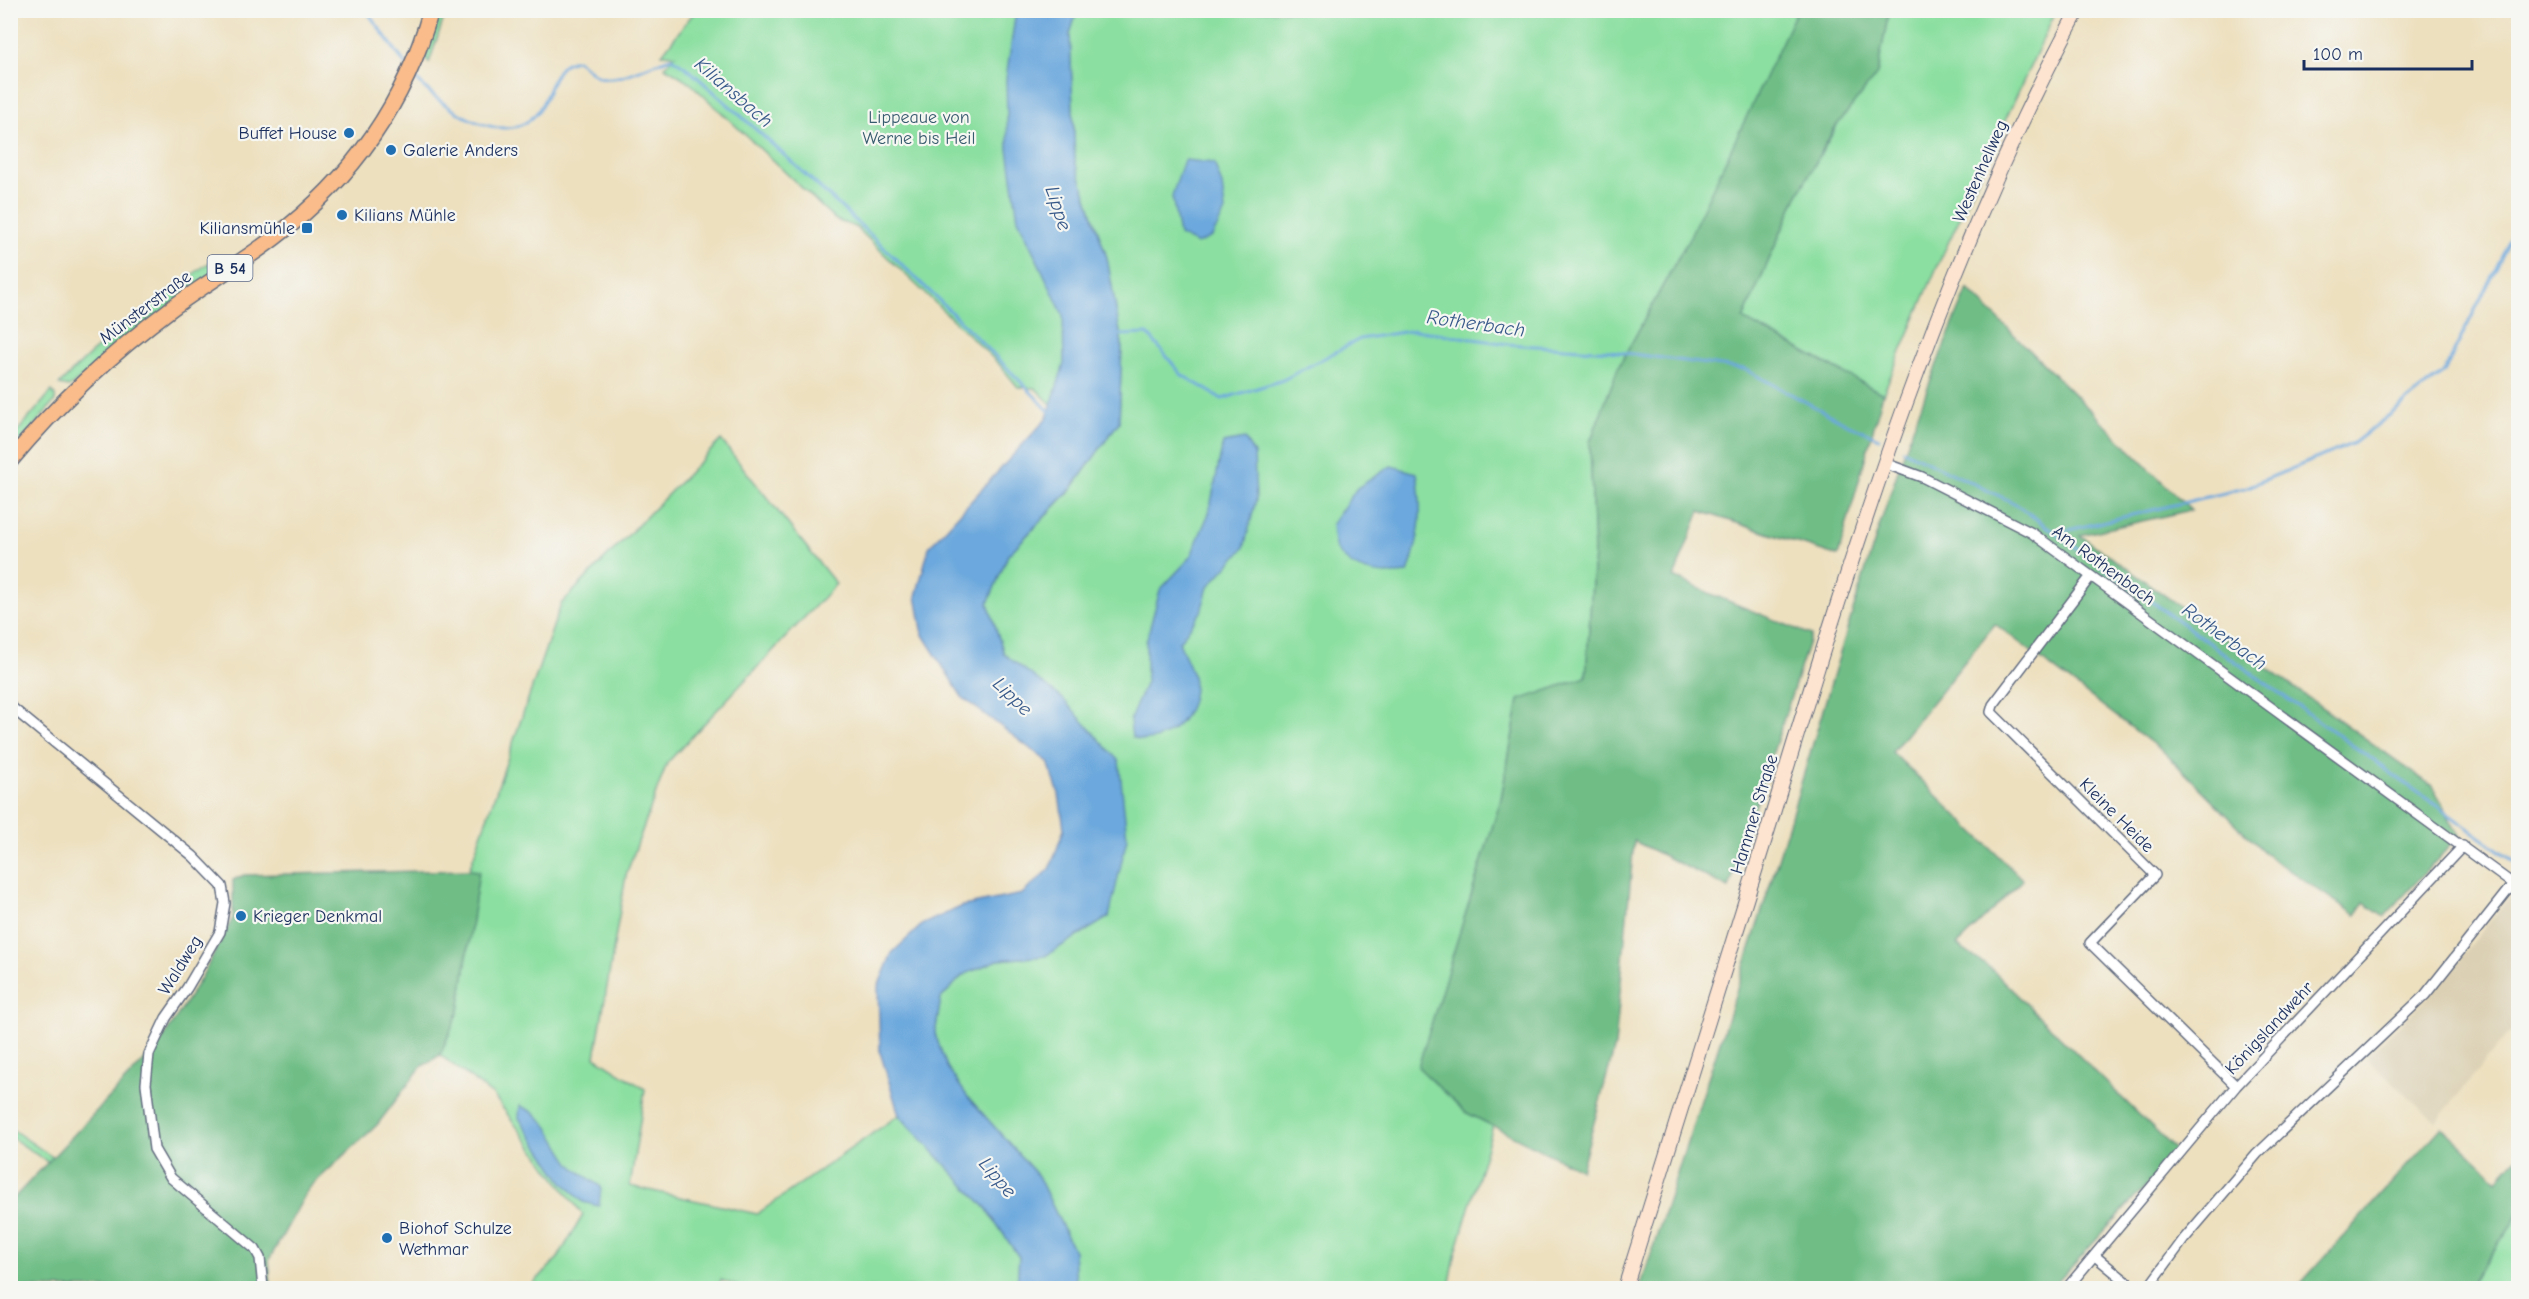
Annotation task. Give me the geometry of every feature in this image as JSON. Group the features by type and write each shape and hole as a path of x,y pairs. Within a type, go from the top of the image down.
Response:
{"main road":[{"name":"Münsterstraße","path":"10,461 67,398 105,361 174,307 274,238 302,215 346,172 391,111 419,54 432,10"},
{"name":"Westenhellweg","path":"1925,352 1980,213 2078,10"},
{"name":"Hammer Straße","path":"1625,1288 1812,685 1884,463 1925,352"}],"street":[{"name":"Am Rothenbach","path":"1884,463 1922,477 2032,532 2463,846"},
{"name":"Kleine Heide","path":"2091,576 1993,705 1991,712 2155,874 2090,943 2236,1086"},
{"name":"Waldweg","path":"10,706 194,856 222,886 225,903 220,932 187,988 166,1018 149,1054 146,1084 154,1149 171,1178 255,1249 260,1258 263,1288"},
{"path":"2148,1288 2184,1239 2256,1154 2425,994 2516,881 2463,846"},
{"name":"Königslandwehr","path":"2067,1288 2236,1086 2463,846"},
{"path":"2095,1256 2134,1288"}],"shaded area":[{"path":"2518,887 2518,1040 2509,1032 2436,1122 2365,1057 2428,998"}],"green space":[{"path":"1797,10 1889,11 1877,74 1834,129 1796,198 1743,319 1883,394 1838,556 1700,511 1674,577 1811,635 1729,888 1634,841 1615,1046 1581,1170 1465,1112 1418,1067 1501,799 1519,700 1586,677 1594,553 1590,442 1618,368 1690,236"},
{"path":"439,11 446,11 429,63 425,58"},
{"name":"Lippeaue von Werne bis Heil","path":"695,11 1034,11 1092,309 1051,404 1035,388 1018,387 999,364 856,227 836,220 688,81 665,67 675,55 662,54"},
{"path":"1077,11 1883,11 1877,74 1889,11 2056,11 1937,267 1883,394 1743,319 1796,198 1838,124 1681,252 1618,368 1590,442 1594,553 1586,678 1519,701 1501,799 1465,1112 1493,1126 1455,1256 1449,1288 1076,1288 1074,1251 1038,1176 967,1096 947,1067 935,1034 941,998 963,975 998,960 1045,956 1109,917 1063,699 1004,654 988,603 1008,555 1071,490 1119,422 1122,344 1107,258 1075,162 1070,34"},
{"path":"221,259 222,267 69,387 59,385 130,321 207,264"},
{"path":"1968,289 2191,510 2080,535 2432,786 2459,836 2384,917 2364,903 2356,915 2268,856 2166,754 1995,624 1892,752 2023,880 1957,945 1991,969 2177,1152 2052,1288 1640,1288 1756,930 1894,482 1941,353"},
{"path":"52,391 55,401 11,452 11,439"},
{"path":"721,440 836,584 667,763 626,875 595,1057 645,1089 630,1186 757,1214 899,1115 986,1208 1019,1257 1017,1288 742,1288 721,1280 718,1288 529,1288 558,1258 583,1215 493,1095 440,1055 459,1011 479,871 469,870 561,604"},
{"path":"479,871 459,1011 440,1055 421,1067 377,1125 309,1188 269,1260 271,1288 11,1288 11,1201 159,1045 201,978 233,918 233,880 244,875"},
{"path":"2442,1127 2498,1180 2518,1157 2518,1215 2468,1288 2309,1288 2301,1283"},
{"path":"10,1128 54,1158 49,1163 11,1137"},
{"path":"2518,1215 2518,1288 2468,1288"}],"water":[{"name":"Lippe","path":"1016,11 1077,11 1070,34 1075,162 1107,258 1122,344 1119,422 1071,489 1008,555 988,603 1004,654 1063,699 1119,761 1127,838 1109,917 1045,956 998,960 963,975 941,998 935,1034 947,1067 967,1096 1038,1176 1074,1251 1076,1288 1017,1288 1019,1257 986,1208 899,1115 880,1052 878,987 892,953 923,924 963,906 1022,894 1050,869 1064,829 1059,794 1048,762 962,697 923,635 916,596 929,547 1047,418 1064,364 1063,315 1018,219 1008,149 1006,79"},
{"path":"1184,160 1214,163 1222,185 1225,211 1212,237 1197,244 1179,235 1172,196"},
{"path":"1245,439 1254,454 1256,500 1244,548 1208,587 1201,612 1179,642 1193,677 1193,698 1189,709 1176,727 1167,734 1144,740 1132,737 1130,720 1146,682 1146,642 1160,590 1190,558 1209,513 1223,443"},
{"path":"1391,466 1417,473 1420,524 1408,573 1378,573 1359,568 1342,557 1334,540 1332,524 1357,488"},
{"path":"520,1106 538,1116 550,1130 571,1164 601,1187 599,1206 583,1202 562,1181 519,1118"}],"waterway":[{"name":"Kiliansbach","path":"85,10 135,12 186,10"},
{"name":"Kiliansbach","path":"366,10 406,65"},
{"name":"Kiliansbach","path":"413,75 437,98 470,119 488,126 505,128 521,125 535,115 541,108 556,74 568,62 577,60 596,75 613,78 672,58 735,110 873,237 963,323 1050,412"},
{"path":"2056,533 2245,488 2354,443 2444,372 2518,224"},
{"name":"Rotherbach","path":"1118,335 1148,334 1182,375 1222,399 1283,380 1360,339 1415,330 1507,344 1610,351 1744,369 1847,424 1879,438"},
{"name":"Rotherbach","path":"1903,450 2014,503 2518,864"}],"place":[{"name":"Buffet House","path":"349,133"},
{"name":"Galerie Anders","path":"391,150"},
{"name":"Kilians Mühle","path":"342,215"},
{"name":"Kiliansmühle","path":"307,228"},
{"name":"Krieger Denkmal","path":"241,916"},
{"name":"Biohof Schulze Wethmar","path":"387,1238"}]}
